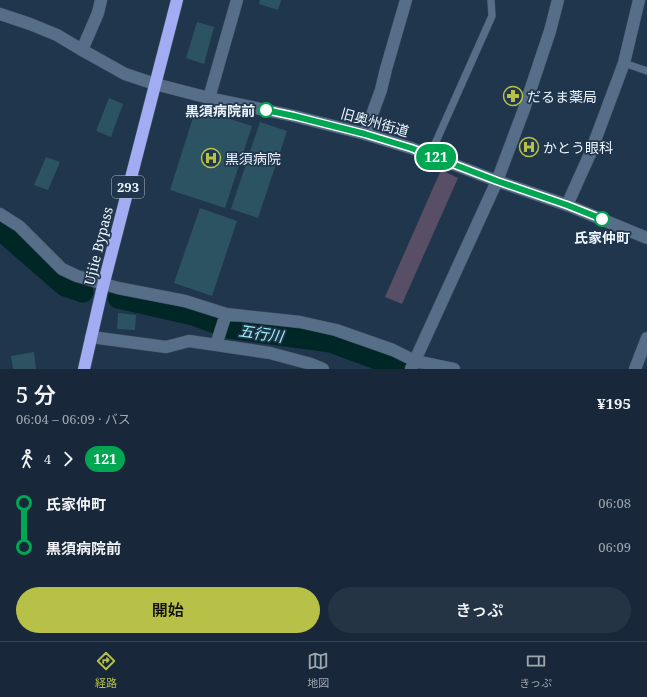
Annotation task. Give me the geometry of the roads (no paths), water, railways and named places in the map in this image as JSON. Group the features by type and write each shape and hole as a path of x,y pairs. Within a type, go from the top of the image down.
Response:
{"highway":[{"name":"293","path":"155,84 177,0"},
{"name":"Ujiie Bypass","path":"84,369 103,284 155,84"}],"street":[{"path":"82,50 98,13 101,0"},
{"path":"210,98 237,0"},
{"path":"365,134 381,90 406,0"},
{"path":"413,365 497,181 523,112 550,31 558,0"},
{"path":"567,205 590,154 624,63 639,0"},
{"name":"旧奥州街道","path":"0,14 57,35 125,74 155,84 210,98 294,116 365,134 411,148 497,181 567,205 647,238"},
{"path":"0,214 19,226 62,269 78,276 118,288 185,301 225,316 300,322 336,330 392,350 413,365 454,369"},
{"path":"216,345 225,316"},
{"path":"91,337 166,347 189,341 270,353 311,364 323,369"},
{"path":"635,369 644,355 647,338"}],"lane":[{"path":"430,155 492,16 491,0"},
{"path":"624,63 647,71"}],"waterway":[{"name":"五行川","path":"0,230 65,286 83,292"},
{"name":"五行川","path":"118,298 193,315 228,328 330,342 404,369"}],"place":[{"name":"だるま薬局","path":"513,96"},
{"name":"黒須病院前","path":"266,110"},
{"name":"かとう眼科","path":"529,147"},
{"name":"黒須病院","path":"211,158"},
{"name":"氏家仲町","path":"602,219"}]}
